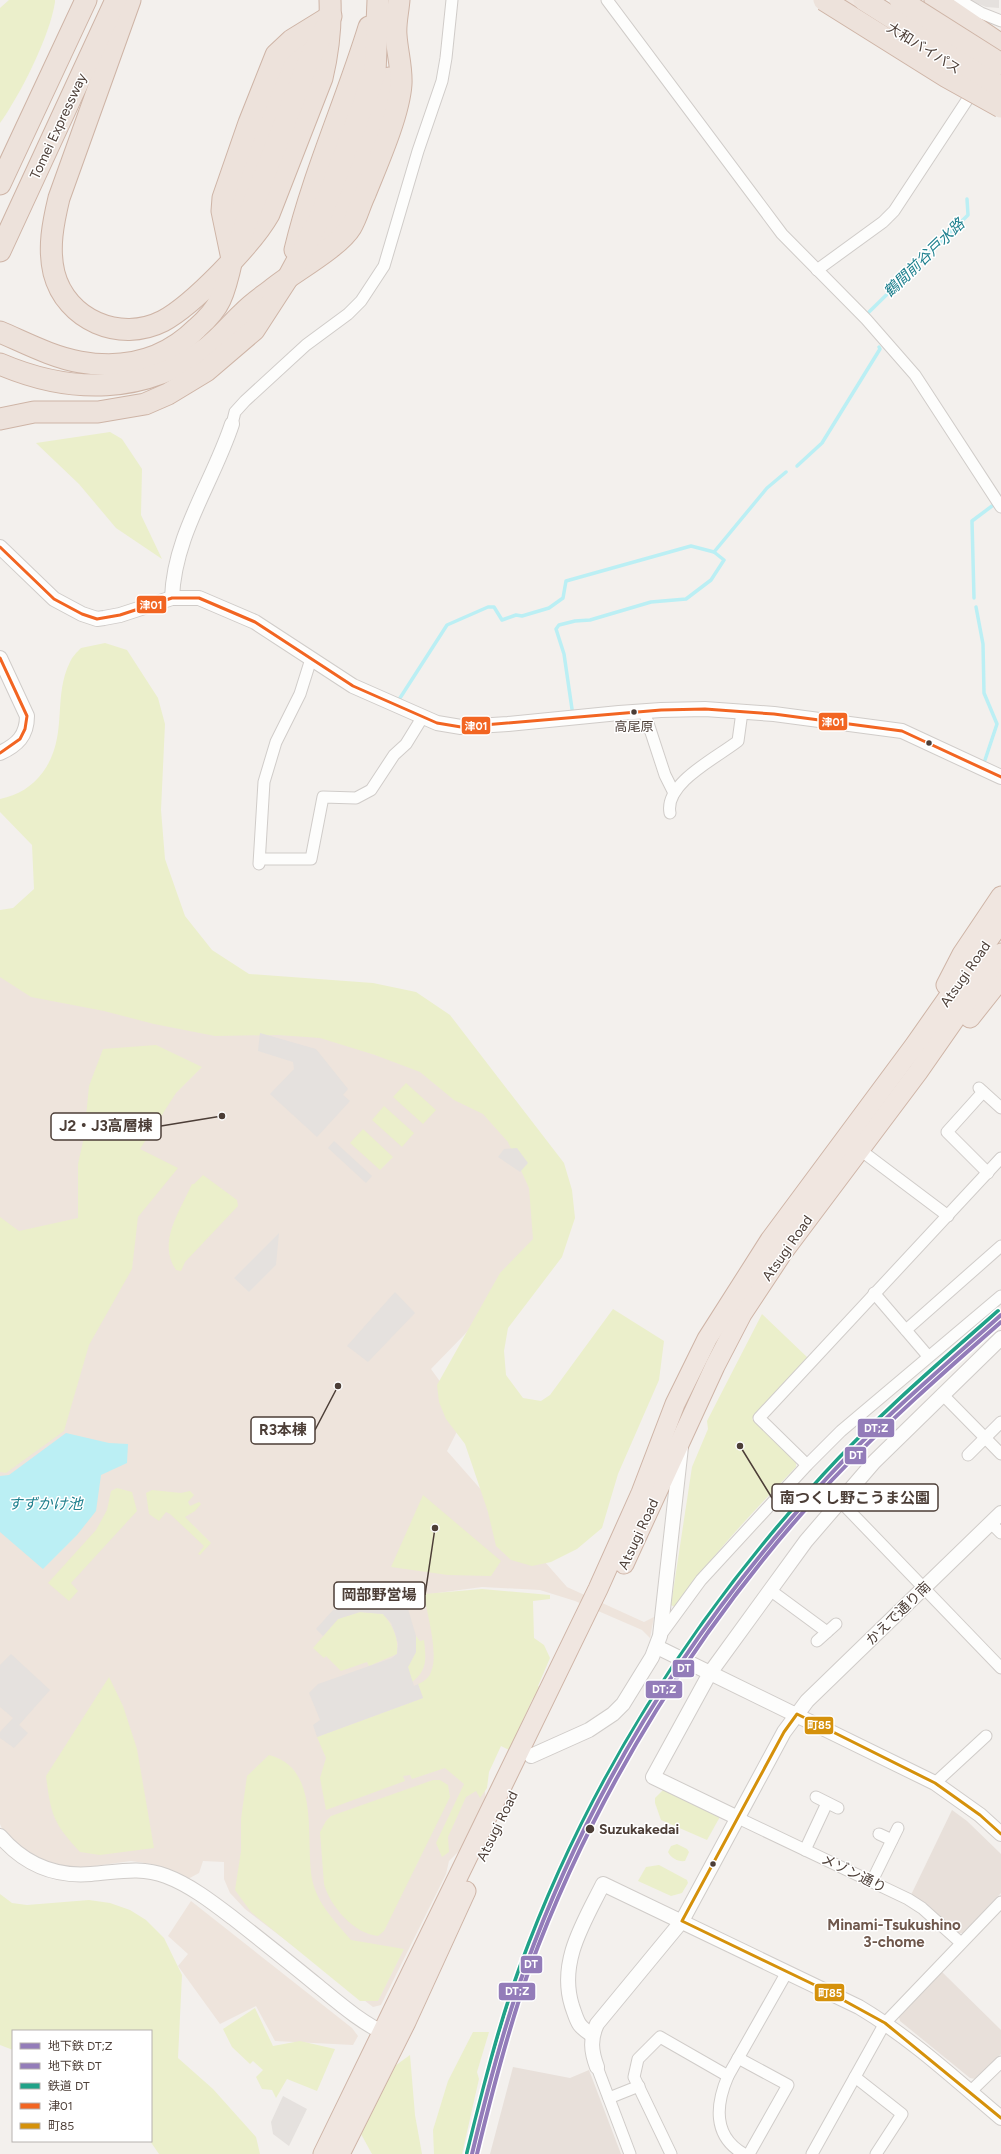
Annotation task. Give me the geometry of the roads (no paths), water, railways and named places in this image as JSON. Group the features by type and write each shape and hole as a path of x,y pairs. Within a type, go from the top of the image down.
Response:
{"highway":[{"name":"Tomei Expressway","path":"0,184 86,0"},
{"name":"Tomei Expressway","path":"0,251 116,0"},
{"path":"130,0 59,198 53,225 52,256 58,285 66,300 78,312 90,320 103,326 120,330 142,328 162,321 183,307 203,290 260,231 269,214 322,78 326,61 333,5"},
{"path":"0,364 53,381 74,385 116,384 140,381 161,374 196,355 223,333 244,312 289,276 340,240 351,227 376,166 400,97 402,81 378,0"},
{"path":"378,0 382,74"},
{"path":"289,276 303,216 354,76 378,0"},
{"path":"0,419 34,412 119,410 145,404 168,394 206,371 254,330 289,276 319,220 382,74 398,0"},
{"path":"824,0 947,77 1001,107"},
{"name":"大和バイパス","path":"846,0 1001,96"},
{"path":"864,0 1001,87"},
{"path":"900,0 1000,55"},
{"path":"908,0 1000,55"},
{"path":"935,0 1000,55"},
{"path":"0,332 59,356 79,362 115,365 134,363 154,357 172,349 188,337 207,319 219,301 226,284 232,259 222,211 223,198 249,123 276,55 333,5"},
{"path":"0,172 20,142"},
{"path":"0,353 74,380 116,384"},
{"path":"914,1046 962,954 1001,896"},
{"name":"Atsugi Road","path":"604,1592 675,1404 714,1326 770,1240 914,1046 1001,922"},
{"name":"Atsugi Road","path":"340,2154 389,2035 604,1592 682,1438 715,1366 742,1314 782,1252 918,1072 1001,953"},
{"path":"918,1072 957,1032 1001,979"},
{"name":"Atsugi Road","path":"323,2154 389,2035 531,1756 560,1684"}],"street":[{"path":"172,598 176,559 189,526 223,452 236,412 245,401 306,345 348,314 361,301 384,266 418,151 442,81 452,0"},
{"path":"607,0 782,234 866,319 915,375 1001,507"},
{"path":"959,0 981,13 1001,21"},
{"path":"817,270 883,222 894,211 979,83 1000,55"},
{"path":"0,547 54,599 82,614 97,619 120,615 172,598 199,598 217,605 273,633 353,686 422,718 437,723 461,727 644,711 705,709 742,712 823,720 902,731 1001,777"},
{"path":"0,658 27,716 27,725 24,735 16,744 0,753"},
{"path":"311,658 300,694 276,742 264,782 259,862 311,859 323,797 356,798 371,790 394,755 406,744 422,718"},
{"path":"644,711 665,775 674,793"},
{"path":"670,812 670,802 674,793 691,774 738,741 742,712"},
{"path":"988,1172 947,1132 981,1090 1001,1108"},
{"path":"859,1149 948,1216"},
{"path":"807,1465 759,1418 1001,1158"},
{"path":"906,1330 1001,1246"},
{"path":"874,1293 928,1356"},
{"path":"531,1756 590,1730 613,1714 630,1692 661,1645 701,1580 807,1465 841,1431 928,1356 1001,1296"},
{"path":"738,1818 653,1777 705,1671 770,1590 806,1541 874,1462 942,1394 998,1345"},
{"path":"942,1394 1001,1454"},
{"path":"968,1455 1001,1422"},
{"path":"661,1645 682,1438"},
{"path":"840,1501 1001,1668"},
{"name":"かえで通り南","path":"592,2036 597,2024 682,1921 784,1732 796,1714 807,1701 924,1588 998,1523"},
{"path":"770,1590 827,1632"},
{"path":"817,1641 836,1624"},
{"path":"661,1645 705,1671 935,1783 980,1815 1001,1834"},
{"path":"935,1783 986,1736"},
{"path":"816,1797 838,1808"},
{"path":"805,1850 827,1803"},
{"name":"メゾン通り","path":"738,1818 872,1881 922,1908 961,1943"},
{"path":"872,1881 898,1828"},
{"path":"879,1834 892,1840"},
{"path":"0,1836 28,1861 54,1873 65,1875 90,1874 131,1869 151,1871 167,1876 210,1900 355,2016 389,2035"},
{"path":"630,2154 597,2067 592,2050 592,2036 579,2026 570,2000 568,1980 570,1957 576,1939 603,1884 859,2007 886,2023 1001,2118"},
{"path":"812,2154 886,2023 1001,1902"},
{"path":"744,2154 730,2142 723,2131 719,2117 719,2098 728,2076 787,1972"},
{"path":"671,2154 634,2076 638,2059 660,2037 728,2076"},
{"path":"738,2058 788,2085 749,2154"},
{"path":"970,2092 1001,2062"},
{"path":"855,2076 902,2114 876,2154"},
{"path":"609,2098 639,2086"}],"water":[{"name":"すずかけ池","path":"66,1433 109,1443 128,1444 127,1463 101,1475 96,1511 77,1535 43,1569 0,1532 0,1476 9,1475"}],"waterway":[{"name":"鶴間前谷戸水路","path":"869,312 968,215 967,199"},
{"path":"797,466 822,443 880,349 879,347"},
{"path":"714,552 767,488 786,472"},
{"path":"974,598 972,521 992,506"},
{"path":"400,698 447,625 488,607 494,607 502,620 516,615 522,616 549,608 563,598 566,581 691,546 714,552 724,560 711,580 686,599 651,602 590,620 575,621 559,625 556,629 564,654 572,709"},
{"path":"976,607 983,644 984,693 997,724 985,760"}],"metro line":[{"name":"DT;Z","path":"472,2154 510,2014 525,1968 552,1901 582,1835 615,1771 652,1708 691,1648 734,1589 779,1533 827,1478 890,1415 1001,1315"},
{"name":"DT","path":"477,2154 514,2015 529,1970 556,1903 586,1837 656,1710 696,1649 739,1591 784,1534 832,1480 893,1419 1001,1322"}],"rail line":[{"name":"DT","path":"467,2153 491,2059 512,1990 547,1899 577,1833 611,1769 648,1706 687,1645 730,1586 775,1530 823,1475 886,1411 998,1311"}],"place":[{"name":"高尾原","path":"634,712"},
{"name":"J2・J3高層棟","path":"222,1116"},
{"name":"R3本棟","path":"338,1386"},
{"name":"南つくし野こうま公園","path":"740,1446"},
{"name":"岡部野営場","path":"435,1528"},
{"name":"Suzukakedai","path":"590,1829"}],"district":[{"name":"Minami-Tsukushino 3-chome","path":"894,1934"}]}
